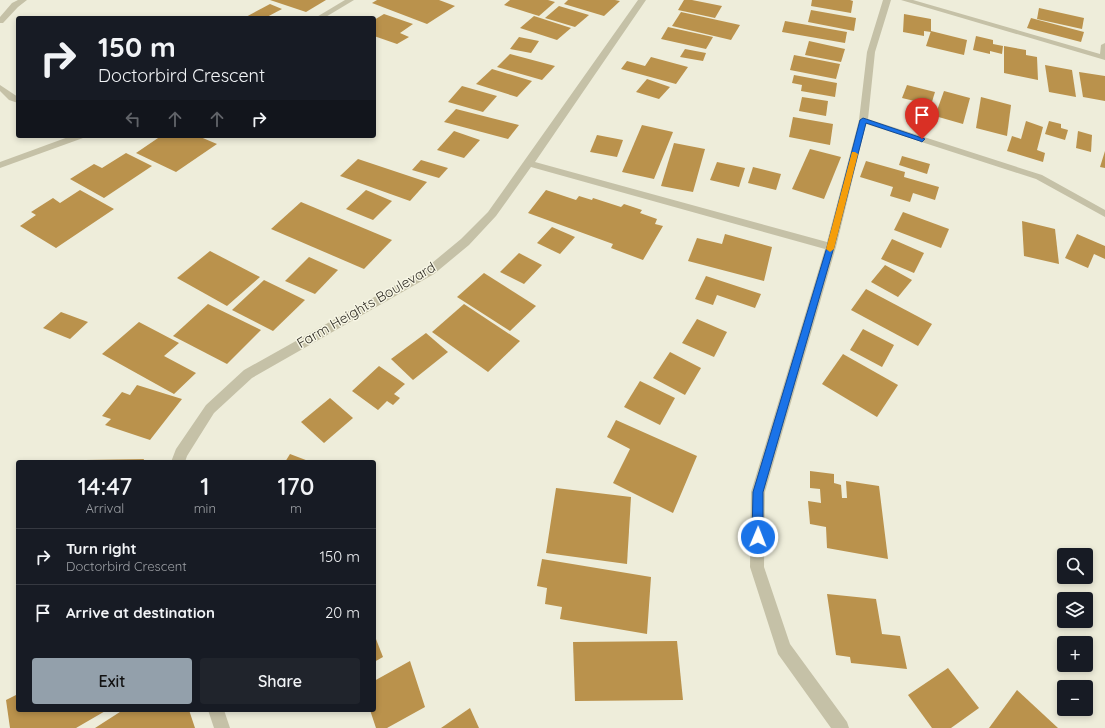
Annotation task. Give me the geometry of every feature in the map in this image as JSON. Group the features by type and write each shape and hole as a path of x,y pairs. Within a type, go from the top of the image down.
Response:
{"street":[{"path":"0,21 23,0"},
{"path":"322,16 350,0"},
{"name":"Farm Heights Boulevard","path":"179,460 181,452 210,409 248,374 430,271 465,242 492,214 642,0"},
{"path":"841,728 784,648 757,567 758,492 830,247 863,120 871,52 887,0"},
{"path":"906,0 1068,46 1104,58 1105,45"},
{"path":"0,87 12,98 16,99"},
{"path":"863,120 1039,177 1105,214"},
{"path":"0,165 74,138"},
{"path":"529,163 830,247"},
{"path":"217,712 222,728"}],"building":[{"path":"270,0 326,0 306,12"},
{"path":"377,0 439,0 455,6 427,24 372,3"},
{"path":"510,0 548,0 555,2 539,16 504,5"},
{"path":"568,0 620,1 604,16 564,4"},
{"path":"684,0 692,0 722,6 715,18 678,10"},
{"path":"812,0 853,1 851,13 811,6"},
{"path":"270,4 282,9 269,16 248,16"},
{"path":"559,6 589,15 575,27 545,18"},
{"path":"1039,8 1084,18 1082,29 1037,19"},
{"path":"811,10 856,18 854,31 808,22"},
{"path":"681,12 740,25 731,40 672,26"},
{"path":"384,14 413,24 400,33 409,37 397,44 376,37 376,19"},
{"path":"904,14 931,19 931,32 924,31 924,36 903,32"},
{"path":"534,16 571,28 557,40 520,28"},
{"path":"1031,18 1084,32 1081,42 1027,28"},
{"path":"785,21 847,32 845,43 782,32"},
{"path":"668,27 713,37 706,49 661,39"},
{"path":"931,31 967,40 964,55 926,46"},
{"path":"976,36 993,40 993,44 1003,46 1002,54 990,51 990,54 973,50"},
{"path":"519,37 539,41 531,53 510,49"},
{"path":"809,41 845,49 841,62 805,55"},
{"path":"1004,46 1026,50 1026,55 1037,57 1038,80 1004,73"},
{"path":"685,49 706,53 703,61 680,57"},
{"path":"510,54 555,66 542,80 497,67"},
{"path":"794,55 840,64 836,79 790,70"},
{"path":"651,57 688,67 676,84 621,69 627,61 645,66"},
{"path":"1045,65 1072,70 1076,97 1049,92"},
{"path":"492,69 532,81 517,97 476,84"},
{"path":"1079,72 1105,76 1105,101 1083,97"},
{"path":"794,75 837,83 835,97 801,91 802,85 792,83"},
{"path":"647,79 670,87 659,99 636,92"},
{"path":"907,85 935,92 931,105 902,98"},
{"path":"462,86 497,96 483,112 448,102"},
{"path":"944,91 970,98 963,124 935,116"},
{"path":"802,97 828,101 826,116 799,111"},
{"path":"981,97 1011,105 1007,136 976,128"},
{"path":"456,109 519,125 508,139 444,122"},
{"path":"793,117 833,124 830,145 789,137"},
{"path":"1026,121 1043,127 1037,150 1045,153 1043,162 1007,151 1012,136 1021,139"},
{"path":"1049,121 1061,124 1061,128 1068,130 1065,140 1045,134"},
{"path":"642,125 673,132 654,179 622,172"},
{"path":"454,131 480,140 464,158 437,150"},
{"path":"1078,131 1092,135 1091,152 1076,148"},
{"path":"597,135 623,140 617,157 590,152"},
{"path":"158,138 203,138 217,144 176,172 136,153"},
{"path":"674,143 705,149 693,192 661,186"},
{"path":"810,149 841,157 824,199 792,189"},
{"path":"1105,151 1105,168 1100,167"},
{"path":"126,153 152,166 104,198 70,179 94,164 102,168"},
{"path":"902,156 930,164 927,174 899,165"},
{"path":"358,159 427,182 410,201 340,176"},
{"path":"421,160 448,168 439,178 412,170"},
{"path":"866,161 905,172 904,177 939,187 935,200 913,193 910,202 890,196 893,187 860,177"},
{"path":"717,162 745,168 739,187 710,180"},
{"path":"753,167 781,174 776,190 748,183"},
{"path":"80,190 114,209 56,248 20,226 36,215 31,212 53,198 60,203"},
{"path":"366,190 392,201 373,220 346,209"},
{"path":"546,190 576,200 579,196 592,200 593,198 621,207 624,204 642,210 640,213 657,219 655,224 663,226 643,260 611,248 613,244 528,213"},
{"path":"301,202 392,240 364,269 271,229"},
{"path":"903,212 949,229 941,248 894,230"},
{"path":"1022,221 1055,229 1059,264 1024,256"},
{"path":"552,227 575,237 560,254 537,243"},
{"path":"725,234 772,247 764,281 688,261 697,238 722,244"},
{"path":"1077,234 1105,246 1105,259 1094,254 1088,268 1065,258"},
{"path":"892,239 924,253 914,273 881,259"},
{"path":"210,251 260,277 227,306 177,278"},
{"path":"519,253 542,265 524,284 500,272"},
{"path":"309,257 338,270 315,294 285,281"},
{"path":"885,265 912,280 898,297 871,282"},
{"path":"484,273 536,306 510,331 457,297"},
{"path":"706,276 761,294 755,308 717,295 713,305 695,299"},
{"path":"264,280 305,300 273,331 232,310"},
{"path":"866,289 932,324 918,346 851,310"},
{"path":"208,304 261,330 227,364 173,336"},
{"path":"464,304 520,341 488,372 432,332"},
{"path":"61,312 88,322 70,339 43,328"},
{"path":"697,319 727,332 714,357 682,343"},
{"path":"139,322 179,343 164,356 196,373 174,394 102,354"},
{"path":"863,329 894,345 882,367 850,350"},
{"path":"426,333 448,352 413,380 391,359"},
{"path":"670,352 701,368 685,395 653,378"},
{"path":"843,354 898,385 877,417 822,384"},
{"path":"379,366 405,384 394,394 400,398 393,405 387,401 378,410 352,391"},
{"path":"640,381 675,398 660,425 624,407"},
{"path":"137,385 182,399 150,440 105,425 111,419 102,416 122,392 130,395"},
{"path":"330,398 353,418 324,443 301,422"},
{"path":"616,420 697,456 673,513 613,483 630,449 607,437"},
{"path":"290,454 306,460 286,460"},
{"path":"144,459 144,460 86,460"},
{"path":"810,471 834,474 834,483 841,485 842,498 847,498 846,481 879,486 888,559 827,548 826,527 810,524 808,501 821,503 820,489 810,488"},
{"path":"556,488 631,497 627,564 546,553"},
{"path":"542,559 651,577 647,634 560,619 562,607 545,604 547,588 537,586"},
{"path":"827,594 876,599 882,634 900,636 907,669 851,663 850,657 836,655"},
{"path":"376,639 383,657 376,661"},
{"path":"677,641 683,700 575,701 573,642"},
{"path":"410,661 425,707 387,728 376,728 371,712 376,712 376,680"},
{"path":"948,668 979,708 951,728 932,728 908,695"},
{"path":"1017,690 1058,728 989,728"},
{"path":"16,695 16,712 104,712 76,728 10,728 6,700"},
{"path":"470,708 479,728 441,728"},
{"path":"120,712 190,712 195,728 95,728"}],"slow traffic":[{"path":"830,249 855,154"}],"route":[{"path":"758,537 758,492 830,247 863,120 922,139"}]}
